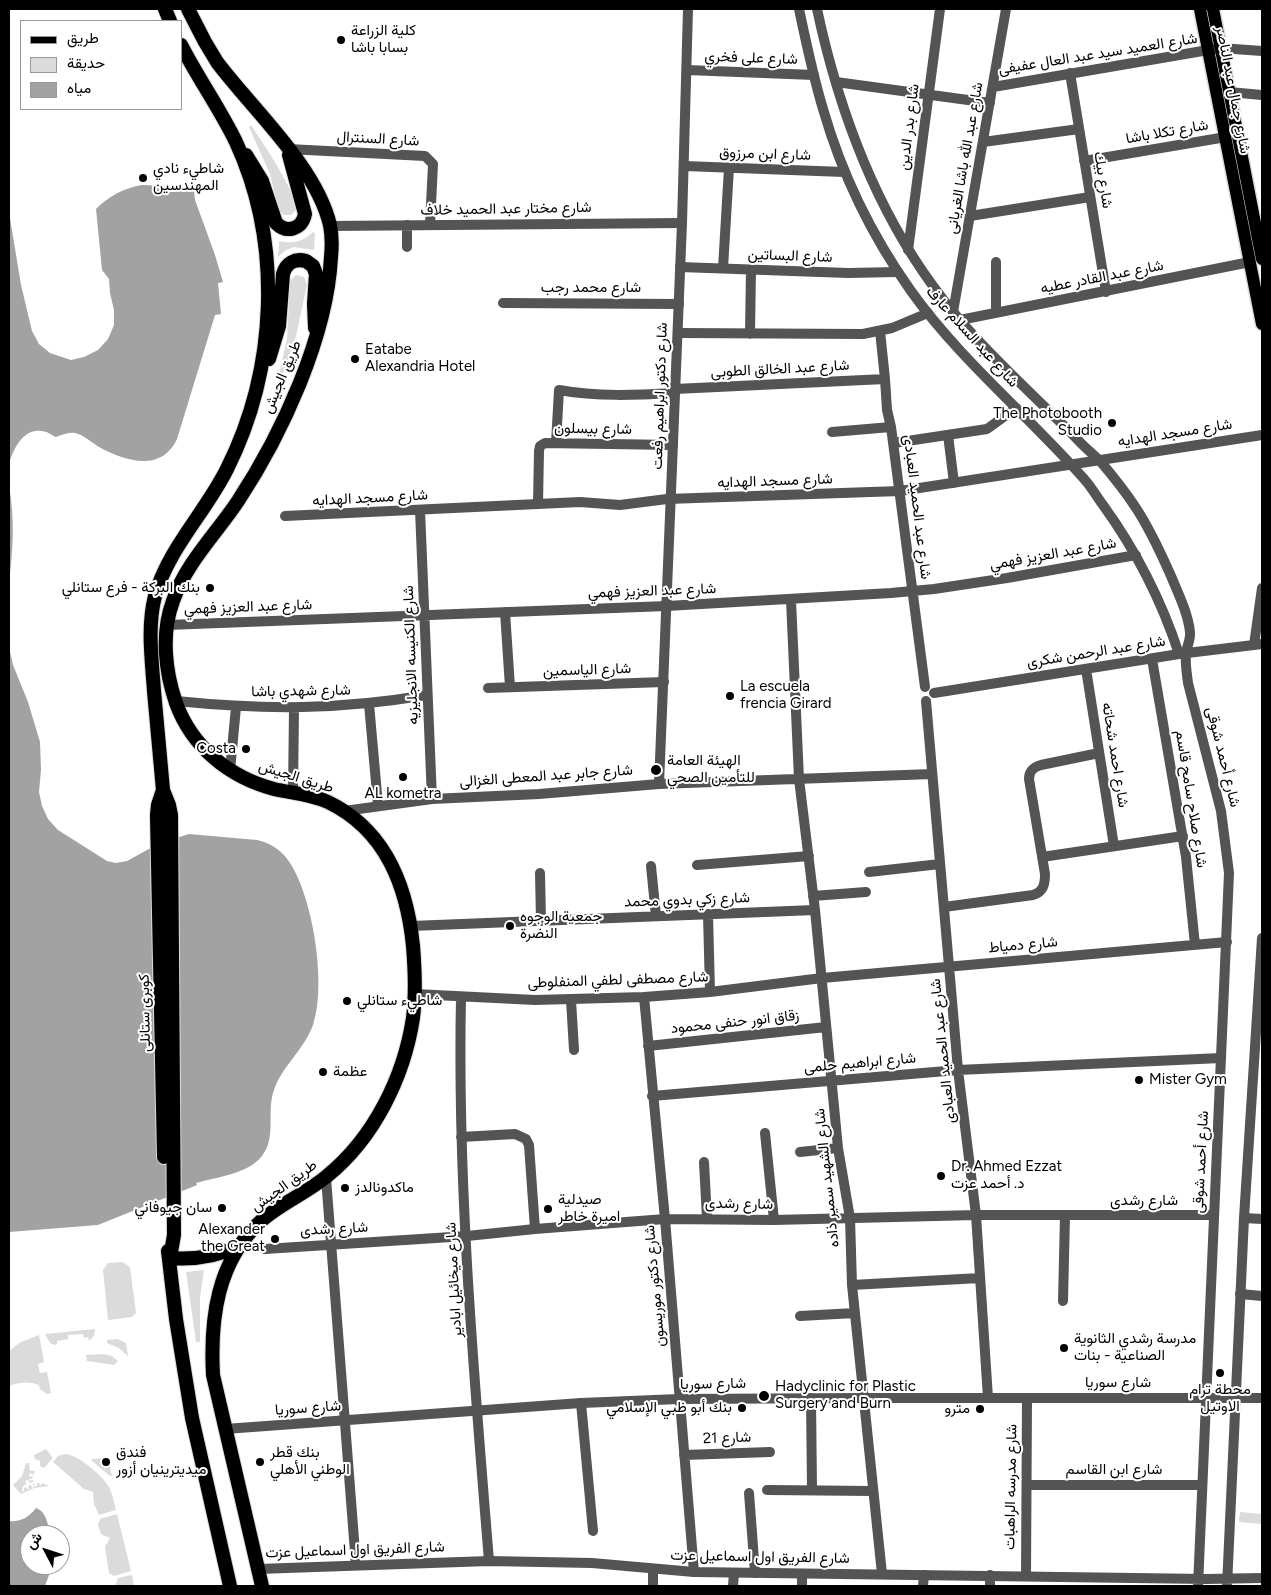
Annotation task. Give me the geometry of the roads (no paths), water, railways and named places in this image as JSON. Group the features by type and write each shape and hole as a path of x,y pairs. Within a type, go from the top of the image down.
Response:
{"highway":[{"name":"طريق الجيش","path":"188,9 217,62 305,172 319,198 330,226 332,248 323,313 317,336 287,410 265,456 236,504 190,566 173,601 167,625 168,675 183,718 192,733 216,760 230,771 257,784 319,798 344,811 366,830 385,852 395,869 402,888 411,926 415,972 413,1016 404,1056 389,1095 377,1118 362,1140 326,1178 262,1221 239,1246 231,1260 222,1284 214,1314 211,1345 213,1375 262,1586"},
{"name":"طريق الجيش","path":"163,788 152,660 152,621 155,598 162,576 172,555 210,499 227,468 247,420 258,382 265,344 267,317 266,265 259,214 252,188 236,143 182,47"},
{"path":"236,143 262,181 276,223 289,230 302,223 305,214 288,149"},
{"path":"258,382 270,355 279,326 283,274 286,266 293,261 306,261 315,270 314,314 317,336"},
{"name":"كوبرى ستانلى","path":"163,788 168,800 171,816 170,1258"},
{"path":"230,1586 192,1418 176,1319 170,1258 197,1259 212,1257 239,1246"}],"main road":[{"name":"شارع جمال عبد الناصر","path":"1200,9 1229,92 1256,260 1262,324"},
{"name":"شارع جمال عبد الناصر","path":"1213,9 1214,49 1226,137 1256,260"}],"street":[{"name":"شارع دكتور ابراهيم رفعت","path":"659,784 678,333 688,9"},
{"name":"شارع عبد السلام عارف","path":"798,9 825,116 844,172 877,238 898,272 948,337 1086,481 1136,554 1160,601 1182,654"},
{"name":"شارع عبد السلام عارف","path":"817,9 836,82 866,168 908,250 960,320 1099,460 1134,505 1164,560 1185,612 1190,632 1182,654"},
{"name":"شارع بدر الدين","path":"908,250 940,9"},
{"name":"شارع عبد الله باشا الغريانى","path":"953,312 1006,9"},
{"name":"شارع العميد سيد عبد العال عفيفى","path":"992,87 1214,49 1262,51"},
{"name":"شارع على فخري","path":"687,70 814,75"},
{"name":"شارع بيك","path":"1070,73 1106,292"},
{"path":"836,82 990,103"},
{"path":"1229,92 1262,95"},
{"path":"983,142 1079,129"},
{"name":"شارع تكلا باشا","path":"1084,161 1226,137"},
{"name":"شارع السنترال","path":"288,149 425,156 433,164 430,225"},
{"name":"شارع ابن مرزوق","path":"684,166 844,172"},
{"path":"723,268 729,168"},
{"path":"970,216 1090,197"},
{"name":"شارع مختار عبد الحميد خلاف","path":"330,226 682,223"},
{"path":"407,225 407,248"},
{"name":"شارع عبد القادر عطيه","path":"960,320 1106,292 1256,260"},
{"path":"996,262 996,313"},
{"name":"شارع البساتين","path":"680,266 848,273 898,272"},
{"path":"750,334 751,269"},
{"name":"شارع محمد رجب","path":"503,303 679,304"},
{"path":"678,333 846,335 880,331 905,324 928,313"},
{"name":"شارع عبد الحميد العبادى","path":"880,331 886,379 887,410 892,427 925,687"},
{"name":"شارع عبد الخالق الطوبى","path":"556,443 559,390 574,393 625,396 675,391 886,379"},
{"path":"894,443 987,429 1016,408"},
{"path":"832,432 892,427"},
{"path":"948,435 954,483"},
{"name":"شارع مسجد الهدايه","path":"285,516 580,502 620,505 671,499 900,491 1262,435"},
{"name":"شارع بيسلون","path":"538,504 539,449 545,444 673,445"},
{"name":"شارع الكنيسه الانجليزيه","path":"420,510 432,799"},
{"name":"شارع عبد العزيز فهمي","path":"167,625 791,600 913,591 1007,578 1136,554"},
{"path":"1258,644 1262,588"},
{"name":"شارع الشهيد سمير ذاده","path":"791,600 799,779 815,910 838,1148 850,1218 852,1285 882,1574"},
{"path":"506,612 510,688"},
{"name":"شارع عبد الرحمن شكرى","path":"934,693 1258,644"},
{"name":"شارع أحمد شوقى","path":"1182,654 1218,797 1225,831 1229,873 1198,1583"},
{"name":"شارع صلاح سامح قاسم","path":"1152,659 1183,836 1195,945"},
{"name":"شارع احمد شحاته","path":"1086,669 1114,846"},
{"name":"شارع الياسمين","path":"488,688 664,682"},
{"path":"925,687 930,687 934,693 932,699 926,701 920,695 925,687"},
{"name":"شارع شهدي باشا","path":"176,701 236,707 294,708 369,704 427,695"},
{"name":"شارع عبد الحميد العبادى","path":"926,701 958,1070 976,1215 988,1398"},
{"path":"369,704 378,805"},
{"path":"230,771 236,707"},
{"path":"293,793 294,708"},
{"path":"944,907 1037,894 1045,884 1029,779 1030,772 1038,766 1099,753"},
{"name":"شارع جابر عبد المعطى الغزالى","path":"344,811 432,799 539,794 659,784 932,774"},
{"path":"1042,857 1183,836"},
{"path":"697,865 809,856"},
{"path":"869,872 940,864"},
{"path":"652,866 656,916"},
{"path":"540,873 541,921"},
{"path":"813,896 866,892"},
{"name":"شارع زكي بدوي محمد","path":"411,926 815,910"},
{"path":"708,914 710,992"},
{"path":"1227,1582 1234,1398 1262,938"},
{"name":"شارع دمياط","path":"822,978 1227,942"},
{"name":"شارع مصطفى لطفي المنفلوطى","path":"415,994 461,998 571,1000 710,992 822,978"},
{"name":"شارع دكتور موريسون","path":"644,997 665,1219 694,1572"},
{"name":"شارع ميخائيل ابادير","path":"461,998 461,1137 477,1410 489,1561"},
{"path":"571,1000 574,1050"},
{"name":"زقاق انور حنفى محمود","path":"648,1046 826,1027"},
{"name":"شارع ابراهيم حلمى","path":"652,1096 958,1070 1221,1058"},
{"path":"765,1133 774,1220"},
{"path":"461,1137 515,1134 526,1138 529,1146 535,1229"},
{"path":"800,1152 838,1148"},
{"path":"704,1162 707,1218"},
{"path":"326,1178 356,1565"},
{"name":"شارع رشدى","path":"265,1249 467,1236 665,1219 774,1220 976,1215 1214,1215"},
{"path":"1063,1301 1065,1216"},
{"path":"1244,1218 1262,1219"},
{"path":"852,1285 980,1278"},
{"path":"1240,1294 1262,1296"},
{"path":"800,1316 855,1313"},
{"path":"811,1398 812,1490"},
{"name":"شارع سوريا","path":"225,1429 581,1403 679,1399 1262,1398"},
{"name":"شارع مدرسه الراهبات","path":"1026,1576 1027,1399"},
{"path":"581,1403 593,1531"},
{"name":"شارع 21","path":"684,1455 770,1452"},
{"name":"شارع ابن القاسم","path":"1026,1485 1202,1485"},
{"path":"767,1490 873,1491"},
{"path":"749,1493 755,1573"},
{"name":"شارع الفريق اول اسماعيل عزت","path":"258,1568 489,1561 592,1563 694,1572 990,1575 1026,1576 1062,1581 1198,1583 1262,1578"},
{"path":"653,1569 654,1586"},
{"path":"733,1586 734,1573"},
{"path":"802,1574 802,1586"},
{"path":"923,1586 924,1575"},
{"path":"990,1575 990,1586"}],"water":[{"path":"142,185 168,186 194,191 195,200 223,282 218,283 221,314 215,315 177,439 170,450 162,457 142,461 131,460 109,452 75,433 67,433 56,437 45,432 35,431 29,433 19,442 9,465 9,212 21,285 32,331 39,344 50,353 71,360 84,357 98,350 108,339 114,325 114,310 109,279 102,270 96,209 117,193"},
{"path":"9,486 13,534 9,583"},
{"path":"9,647 13,665 28,702 40,742 41,770 39,792 42,806 48,819 58,830 107,861 116,863 127,861 158,844 189,834 257,840 274,847 288,860 297,875 304,895 311,917 315,941 319,987 313,1025 304,1042 282,1073 274,1090 269,1141 262,1156 256,1162 241,1171 196,1183 197,1185 98,1225 9,1232"},
{"path":"36,1508 40,1510 43,1512 48,1525 20,1525 20,1575 49,1575 45,1586 9,1586 9,1521 24,1519"}],"place":[{"name":"كلية الزراعة بسابا باشا","path":"341,40"},
{"name":"شاطيء نادي المهندسين","path":"143,178"},
{"name":"Eatabe Alexandria Hotel","path":"355,359"},
{"name":"The Photobooth Studio","path":"1112,423"},
{"name":"بنك البركة - فرع ستانلي","path":"210,588"},
{"name":"La escuela frencia Girard","path":"730,696"},
{"name":"Costa","path":"246,749"},
{"name":"الهيئة العامة للتأمين الصحي","path":"656,770"},
{"name":"AL kometra","path":"403,777"},
{"name":"جمعية الوجوه النضرة","path":"510,926"},
{"name":"شاطيء ستانلي","path":"347,1001"},
{"name":"عظمة","path":"323,1072"},
{"name":"Mister Gym","path":"1139,1080"},
{"name":"Dr. Ahmed Ezzat د. أحمد عزت","path":"941,1176"},
{"name":"ماكدونالدز","path":"345,1188"},
{"name":"سان جيوفاني","path":"222,1208"},
{"name":"صيدلية اميرة خاطر","path":"548,1209"},
{"name":"Alexander the Great","path":"275,1239"},
{"name":"مدرسة رشدي الثانوية الصناعية - بنات","path":"1064,1348"},
{"name":"محطة ترام الاوتيل","path":"1220,1373"},
{"name":"Hadyclinic for Plastic Surgery and Burn","path":"764,1396"},
{"name":"بنك أبو ظبي الإسلامي","path":"742,1408"},
{"name":"مترو","path":"980,1409"},
{"name":"فندق ميديترينيان أزور","path":"106,1462"},
{"name":"بنك قطر الوطني الأهلي","path":"260,1462"}]}
